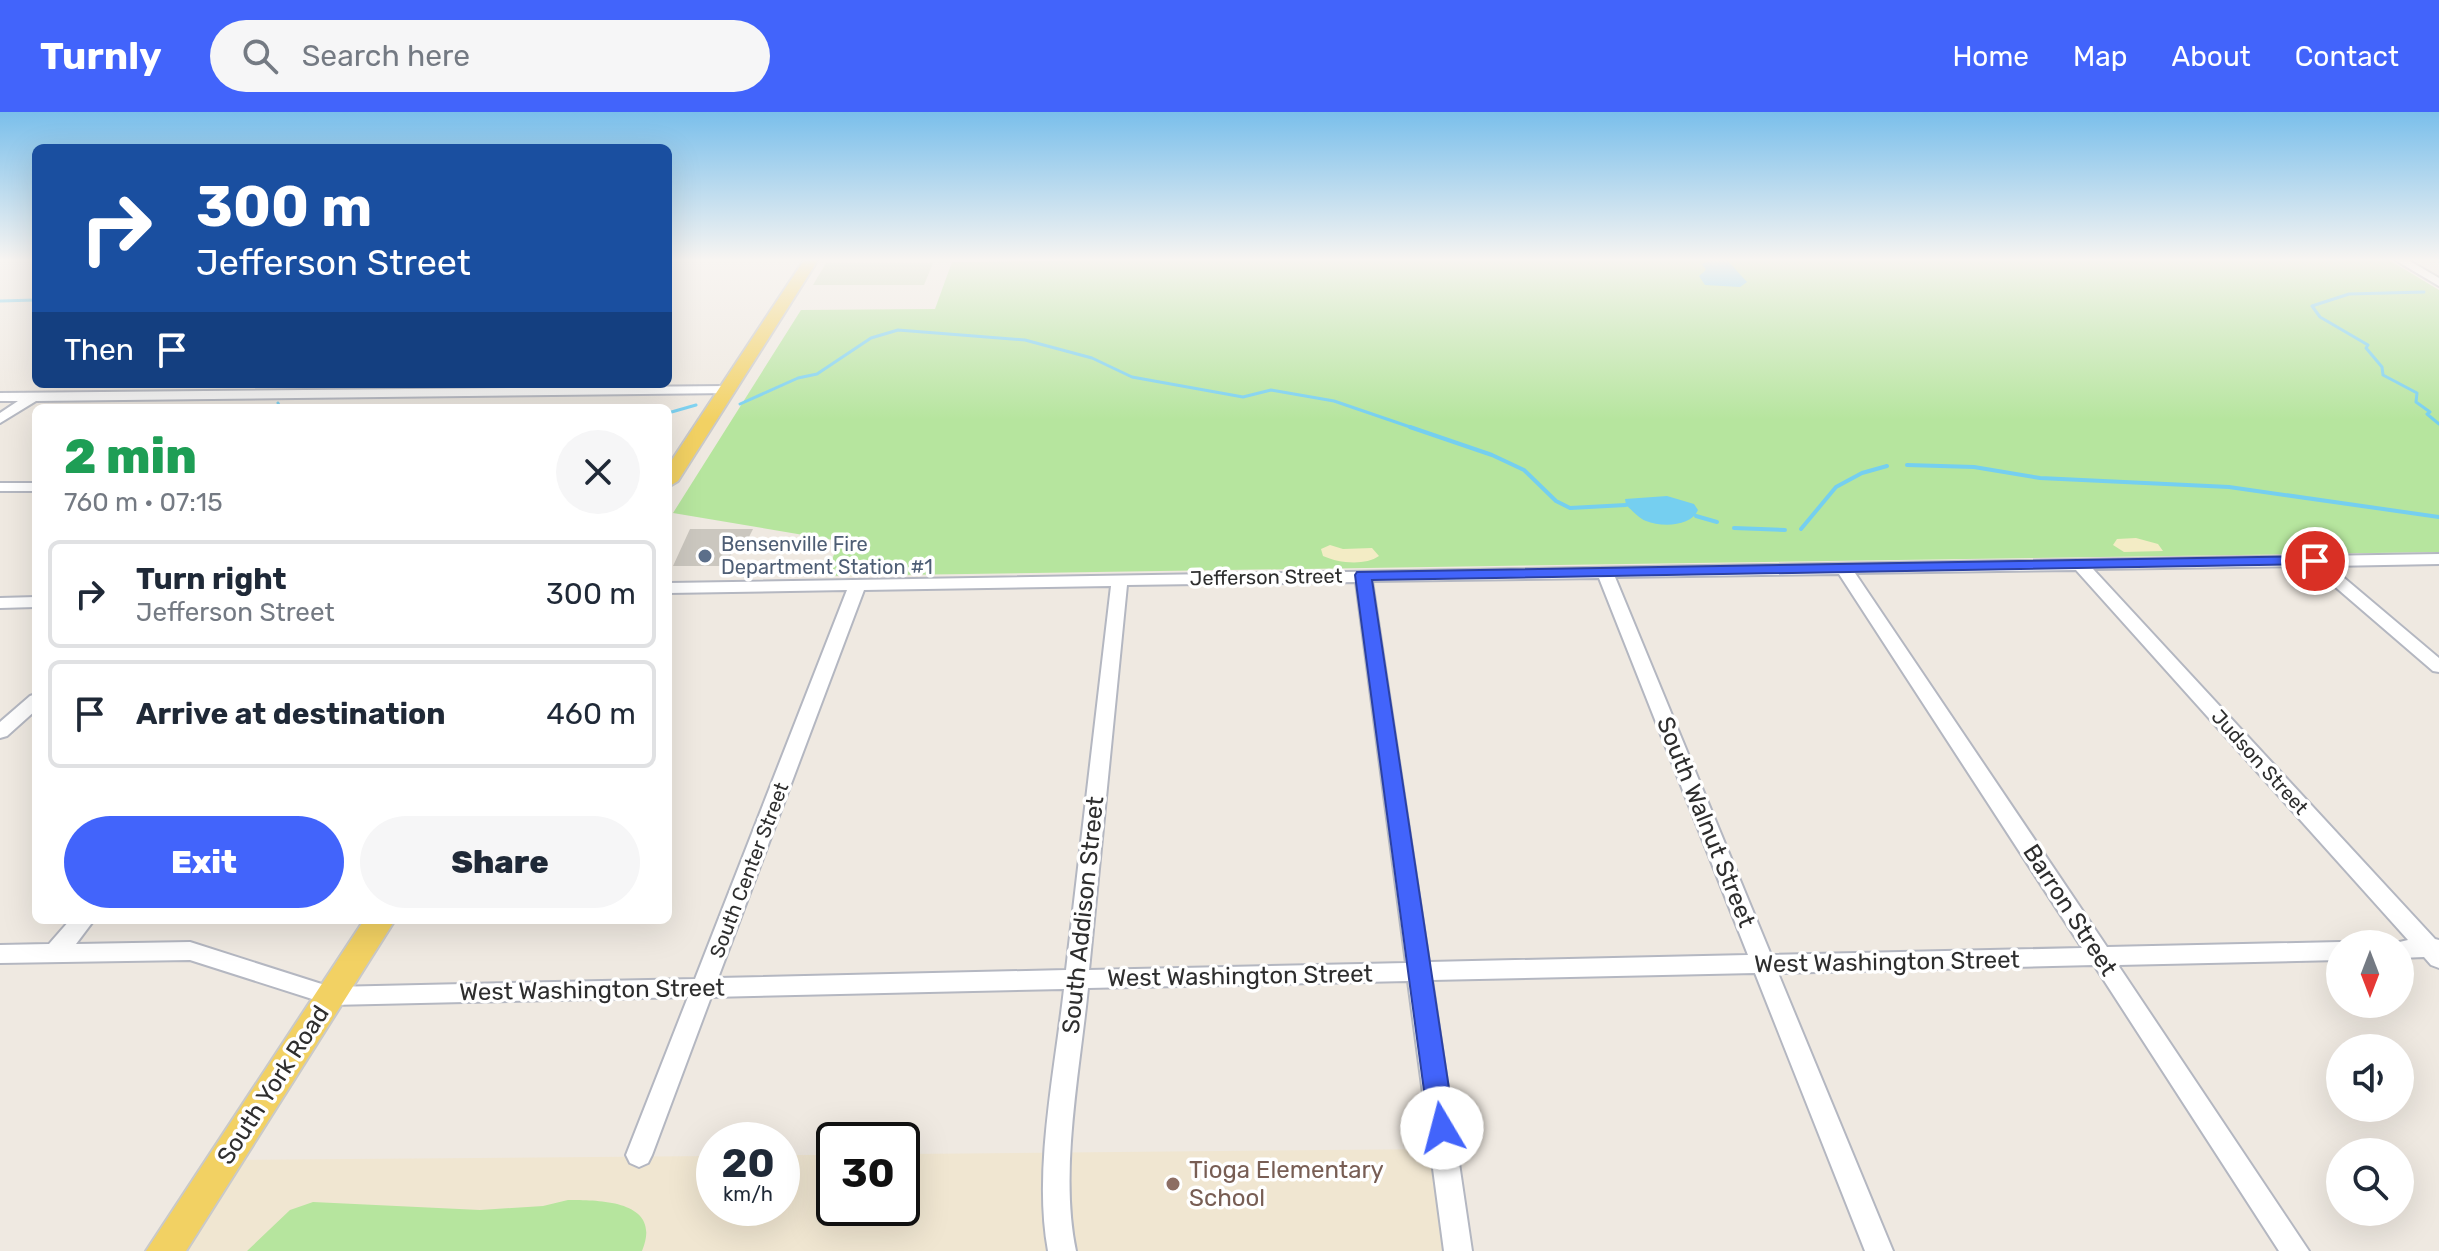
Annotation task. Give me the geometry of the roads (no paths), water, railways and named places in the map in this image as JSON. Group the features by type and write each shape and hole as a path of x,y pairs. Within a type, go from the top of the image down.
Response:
{"main road":[{"path":"672,475 777,313"},
{"name":"South York Road","path":"165,1251 377,924"}],"street":[{"path":"0,397 727,390"},
{"path":"0,419 34,396"},
{"path":"0,487 32,487"},
{"name":"Jefferson Street","path":"672,588 2439,559"},
{"path":"2315,561 2439,667"},
{"name":"Judson Street","path":"2080,565 2436,952"},
{"name":"Barron Street","path":"1844,569 2295,1251"},
{"name":"South Walnut Street","path":"1605,572 1879,1251"},
{"path":"1363,575 1458,1251"},
{"name":"South Addison Street","path":"1062,1251 1055,1216 1058,1156 1120,579"},
{"name":"South Center Street","path":"639,1155 858,584"},
{"path":"0,603 32,602"},
{"path":"0,732 32,704"},
{"path":"55,953 80,924"},
{"path":"2414,950 2436,952"},
{"name":"West Washington Street","path":"0,954 190,951 331,996 2326,951"}],"water":[{"path":"1667,496 1694,504 1698,510 1682,523 1659,524 1640,518 1626,505 1625,499"}],"waterway":[{"path":"2317,313 2368,345 2366,348 2382,367 2383,375 2417,393 2416,402 2430,412 2427,414 2439,424"},
{"path":"740,404 798,378 817,374 871,338 898,330 1025,340 1092,358 1132,377 1243,397 1271,390 1334,401 1416,429"},
{"path":"672,412 696,405"},
{"path":"1410,427 1492,455 1524,470 1556,501 1570,508 1626,505"},
{"path":"1907,465 1974,467 2040,478 2229,487 2439,517"},
{"path":"1801,529 1836,487 1862,473 1887,466"},
{"path":"1696,516 1717,522"},
{"path":"1734,528 1785,530"}],"place":[{"name":"Bensenville Fire Department Station #1","path":"705,556"},
{"name":"Tioga Elementary School","path":"1173,1184"}]}
